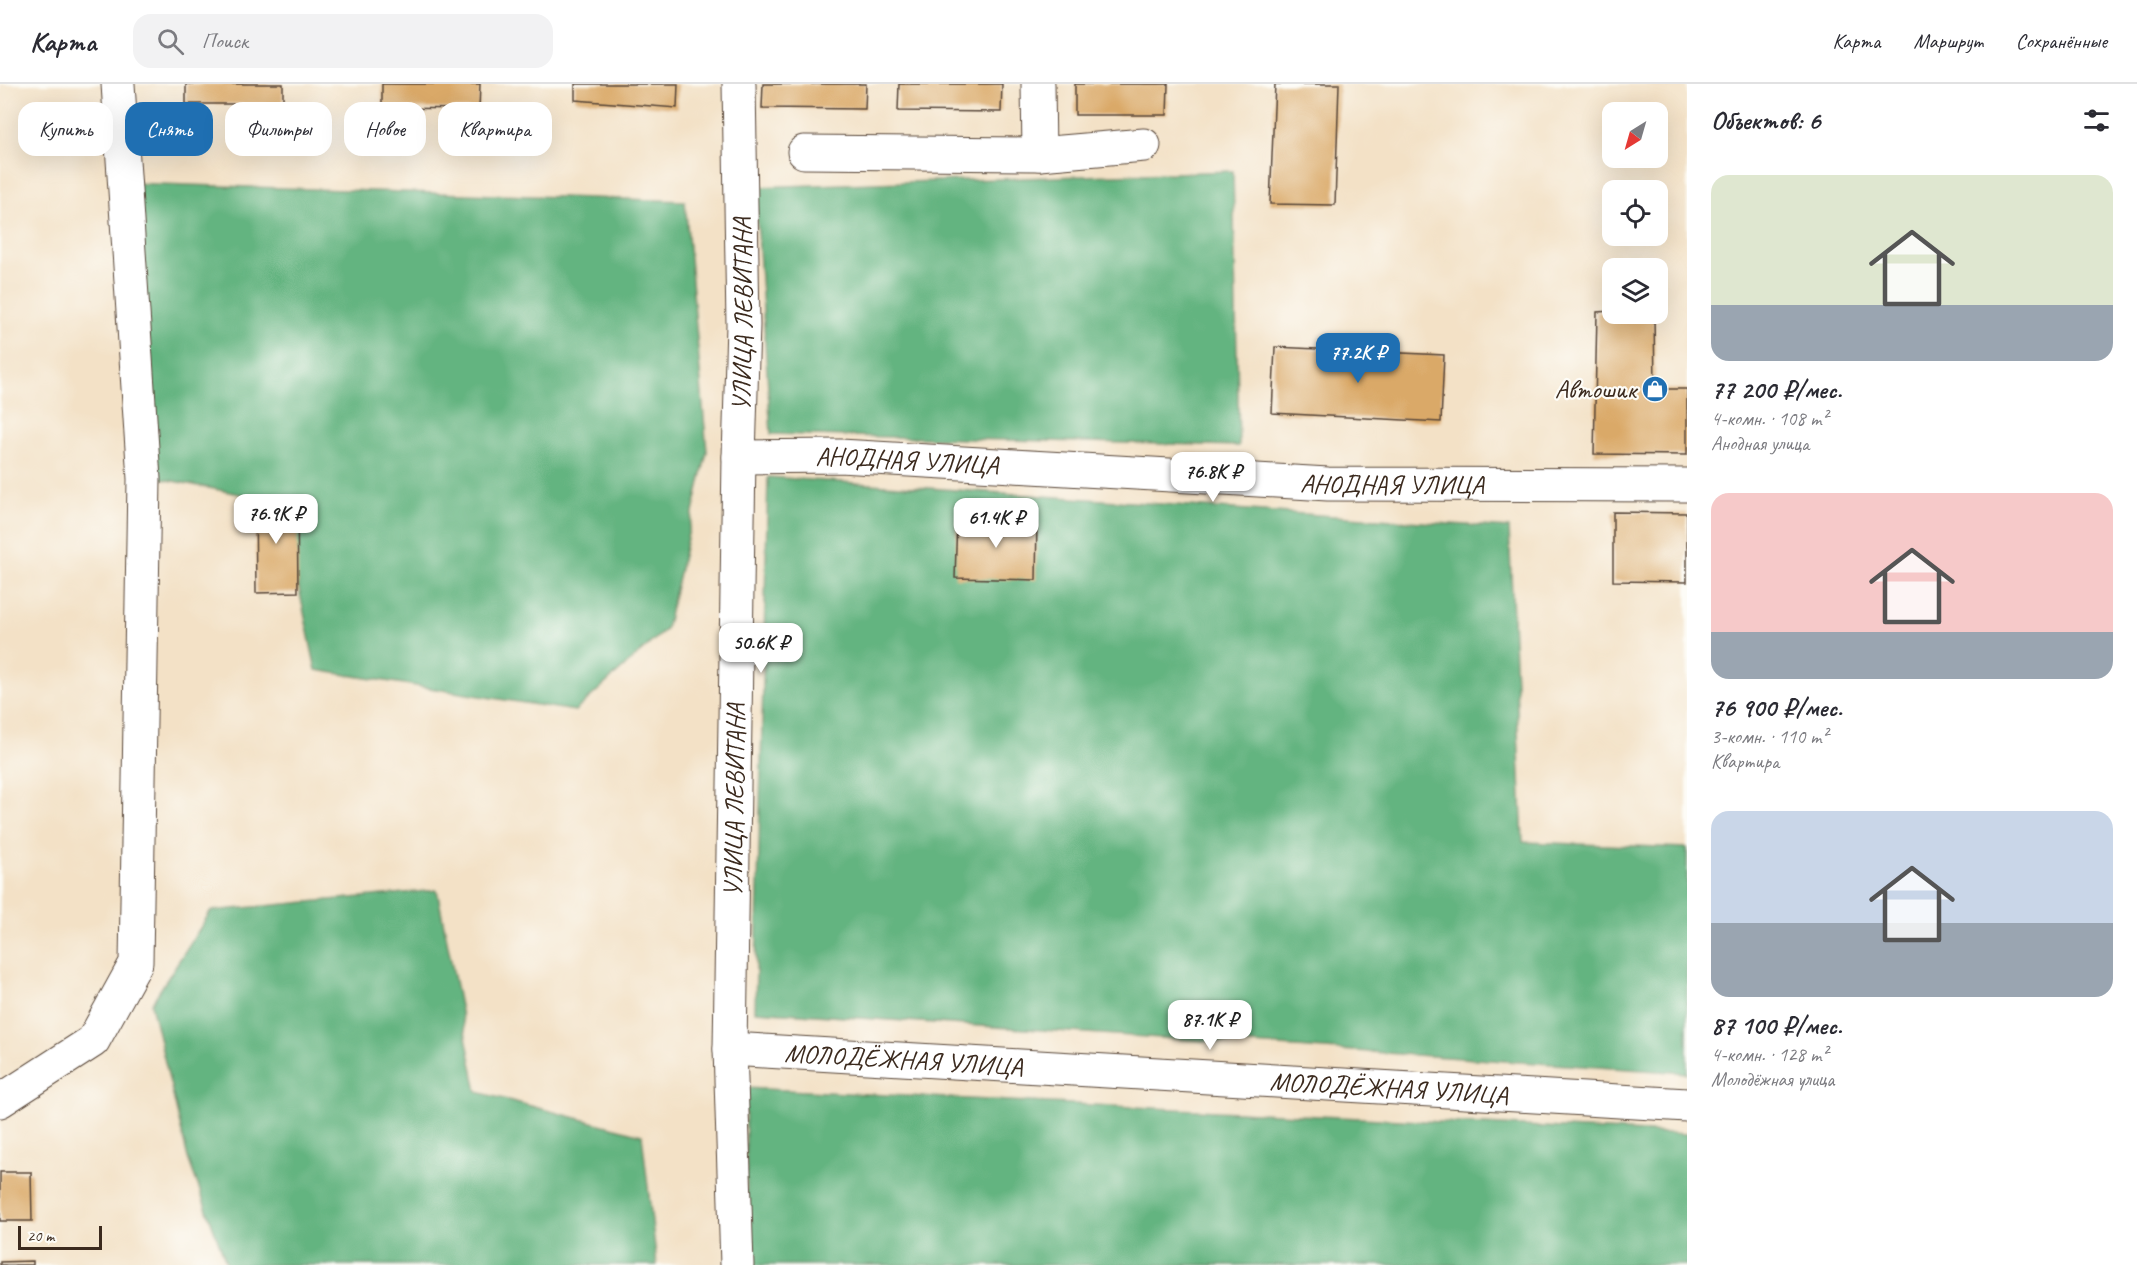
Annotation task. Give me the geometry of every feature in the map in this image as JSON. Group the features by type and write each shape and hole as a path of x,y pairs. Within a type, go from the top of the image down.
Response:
{"street":[{"path":"0,1101 93,1041 136,963 144,479 118,84"},
{"name":"УЛИЦА ЛЕВИТАНА","path":"737,1265 730,1048 743,324 739,84"},
{"path":"1038,84 1039,154"},
{"path":"804,152 1039,154 1144,145"},
{"name":"АНОДНАЯ УЛИЦА","path":"739,457 840,456 1328,484 1687,485"},
{"name":"МОЛОДЁЖНАЯ УЛИЦА","path":"730,1048 1687,1105"}],"green space":[{"path":"1233,171 1239,446 771,434 755,187"},
{"path":"128,183 685,201 707,452 666,629 575,711 316,670 281,502 148,476"},
{"path":"768,477 1509,528 1523,842 1687,848 1687,1073 755,1011"},
{"path":"437,890 477,1092 642,1135 657,1265 227,1265 188,1158 151,1004 211,911"},
{"path":"745,1088 1687,1134 1687,1265 748,1265"}],"building":[{"path":"186,84 283,84 283,102 213,104 213,102 186,102"},
{"path":"382,84 480,84 479,102 438,102 438,109 426,108 426,102 382,102"},
{"path":"575,84 678,84 677,108 575,100"},
{"path":"763,84 866,84 865,109 762,108"},
{"path":"899,84 1002,84 1001,112 898,111"},
{"path":"1075,84 1168,84 1167,115 1075,115"},
{"path":"1275,84 1339,84 1335,205 1270,204"},
{"path":"1597,312 1602,312 1602,324 1654,324 1655,389 1687,389 1687,455 1594,454"},
{"path":"1275,347 1444,355 1441,422 1272,413"},
{"path":"255,497 297,497 298,592 256,593"},
{"path":"1613,512 1687,513 1687,582 1613,581"},
{"path":"957,518 1037,520 1036,580 955,578"},
{"path":"0,1172 31,1172 32,1221 0,1221"},
{"path":"33,1261 33,1265 0,1265 0,1262"}],"place":[{"name":"Автошик","path":"1655,389"}]}
